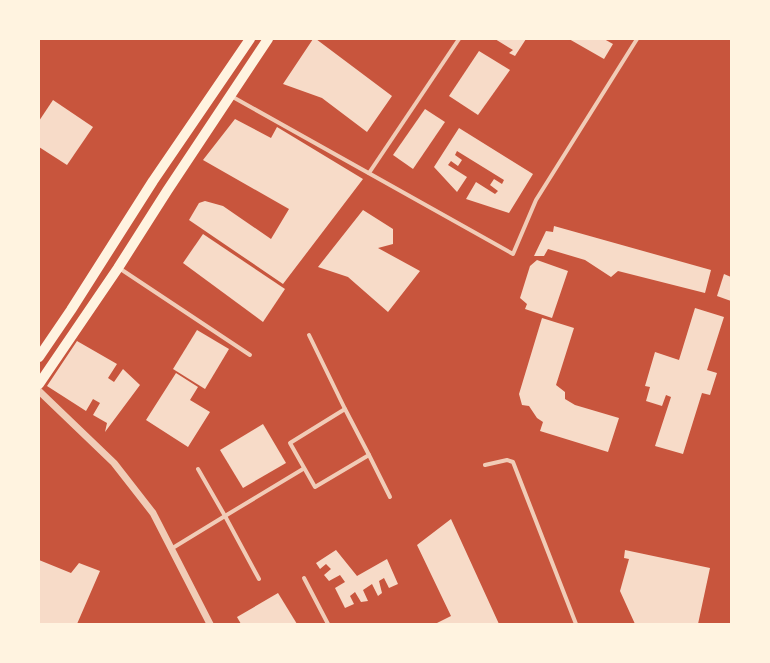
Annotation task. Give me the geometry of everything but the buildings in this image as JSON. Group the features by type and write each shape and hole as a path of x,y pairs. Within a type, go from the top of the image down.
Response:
{"main road":[{"path":"39,357 153,181 250,39"},
{"path":"39,384 118,268 167,191 268,39"}],"street":[{"path":"369,173 458,39"},
{"path":"231,95 514,254 536,200 637,39"},
{"path":"118,268 250,354"},
{"path":"309,335 344,409 369,454 390,497"},
{"path":"39,391 114,464 153,513 170,549 210,624"},
{"path":"344,409 290,443 303,469 314,487 369,454"},
{"path":"485,465 507,460 513,462 576,624"},
{"path":"198,469 259,579"},
{"path":"170,549 303,469"},
{"path":"304,578 328,624"}]}
